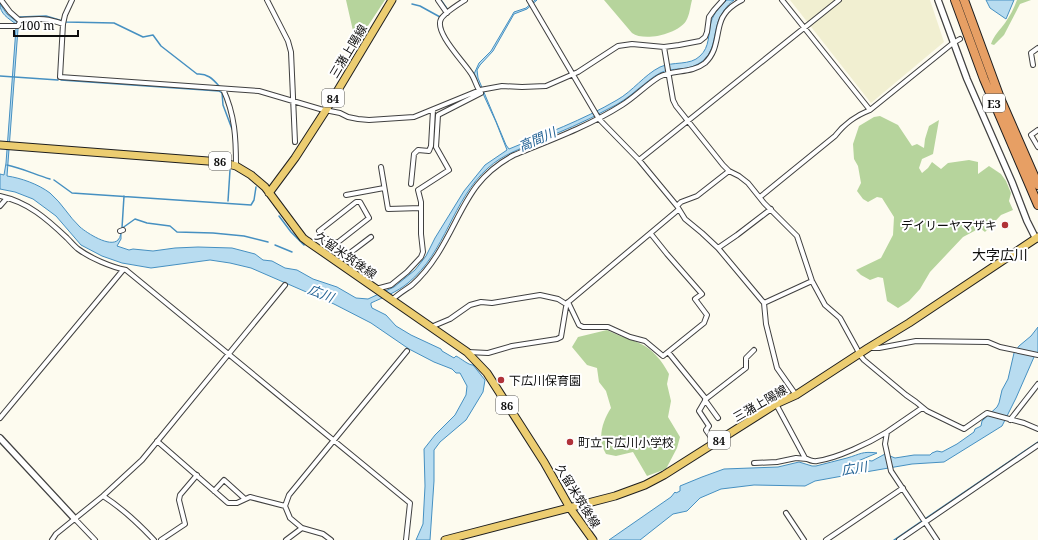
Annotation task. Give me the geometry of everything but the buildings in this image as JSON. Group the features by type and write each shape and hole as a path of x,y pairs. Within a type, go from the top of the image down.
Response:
{"highway":[{"name":"E3","path":"955,0 984,79 1038,205"},
{"name":"E3","path":"964,0 1000,98 1038,185"}],"main road":[{"name":"三潴上陽線","path":"269,193 295,158 326,110 391,0"},
{"name":"久留米筑後線","path":"6,145 202,159 236,166 251,175 265,187 303,238 467,352 486,373 544,462 570,508 593,540"},
{"name":"三潴上陽線","path":"449,540 615,496 645,486 909,323 1037,238"}],"street":[{"path":"1,0 10,12 21,20 39,18 64,22"},
{"path":"72,0 64,22 60,77 259,91 340,113 348,117 369,120 414,117 481,90 502,86 546,86 578,72 618,46 632,44 664,47 700,41 705,37 707,32 709,17 723,0"},
{"path":"267,0 288,41 291,52 296,142"},
{"path":"438,0 448,12"},
{"path":"465,0 448,12 441,19 440,23 446,40 471,73 481,90"},
{"path":"391,299 417,280 432,262 438,254 465,201 485,175 514,155 599,119 623,105 659,77 668,72 697,67 706,62 714,49 722,18 730,8 742,0"},
{"path":"782,0 870,110"},
{"path":"639,160 838,0"},
{"path":"938,0 967,78 1012,182 1027,221 1037,238"},
{"path":"531,3 599,119 639,160 685,220 718,248 764,303 763,306 766,324 777,368 796,394"},
{"path":"0,26 17,26 21,20"},
{"path":"760,197 835,136 843,125 859,114 870,110 960,39"},
{"path":"664,47 673,100 688,121 729,171 748,183 797,236 812,281 825,306 840,318 859,354 922,408 950,424 964,429 987,413 1024,423 1038,429"},
{"path":"1033,65 1031,53 1038,48"},
{"path":"223,89 230,104 233,116 236,140 236,166"},
{"path":"377,290 391,285 407,272 421,257 423,252 421,234 422,202 418,190 449,170 436,147 439,113 481,94 481,90"},
{"path":"411,184 414,154 418,150 429,151 431,146 433,110"},
{"path":"1038,130 1031,134 1038,147"},
{"path":"381,167 388,209 421,208"},
{"path":"467,352 488,353 512,346 557,339 561,337 567,304 651,234 681,202 697,196 729,171"},
{"path":"346,195 384,188"},
{"path":"0,196 28,206 43,216 77,249 87,255 126,270 410,503 406,540"},
{"path":"0,206 7,198"},
{"path":"337,243 368,218 360,202 356,202 320,231 325,238 337,243 347,256"},
{"path":"718,248 771,209"},
{"path":"431,327 450,319 470,305 481,302 492,303 540,295 558,299 567,304 577,323 583,327 608,327 630,337 645,341 663,356 704,323 707,315 695,299 702,294 651,234"},
{"path":"338,262 371,237"},
{"path":"0,418 123,270"},
{"path":"764,303 812,281"},
{"path":"52,540 56,534 103,496 142,460 285,285"},
{"path":"868,348 879,348 916,341 988,342 1000,347 1038,356"},
{"path":"715,443 706,430 709,426 699,411 705,399 746,368 746,358 754,350"},
{"path":"331,540 323,534 302,528 290,518 285,506 289,495 407,352"},
{"path":"668,352 718,418"},
{"path":"1010,420 1038,384"},
{"path":"776,404 807,459"},
{"path":"754,463 777,462 796,458 816,461 840,454 874,440 922,408"},
{"path":"887,432 885,444 891,470 937,540"},
{"path":"0,438 95,540"},
{"path":"157,441 228,503 236,503 250,497 285,506"},
{"path":"899,540 924,520 1038,445"},
{"path":"161,540 185,524 179,500 180,495 197,475"},
{"path":"214,491 224,480 245,499"},
{"path":"826,540 903,488"},
{"path":"103,496 142,527 154,540"},
{"path":"786,513 804,540"},
{"path":"286,540 302,528"}],"shaded area":[{"path":"790,0 930,0 944,42 871,103"}],"green space":[{"path":"346,0 385,0 356,44"},
{"path":"604,0 692,0 686,21 682,26 669,33 652,37 644,37 637,36 632,33"},
{"path":"1017,0 1031,0 1020,4 1004,35 994,45 991,44 995,35 1009,18"},
{"path":"880,116 898,125 912,146 917,144 924,148 929,126 939,120 933,154 922,159 919,168 922,173 932,162 941,169 948,163 969,160 978,162 978,174 989,166 1001,174 1006,181 1011,193 1009,201 1013,210 1001,215 985,232 980,228 963,237 930,272 920,289 909,301 898,308 887,301 883,278 878,277 870,280 856,270 881,258 893,235 894,217 882,198 877,197 868,202 863,199 857,191 861,183 858,166 854,159 853,144 859,126 874,117"},
{"path":"607,330 639,343 649,349 660,360 669,374 667,384 671,401 668,417 680,437 677,448 666,469 647,476 633,452 616,456 606,454 601,437 605,419 611,408 606,391 599,382 597,368 587,365 572,347 578,337"}],"water":[{"path":"537,0 527,9 514,14 493,51 477,70 478,78 509,149 564,126 604,107 623,96 654,70 660,67 696,59 706,49 711,22 716,13 727,0 734,0 719,19 710,51 704,60 689,68 669,70 660,73 616,105 581,123 511,153 493,163 476,181 466,195 441,241 421,270 408,283 399,289 371,303 372,308 386,315 396,326 441,349 454,358 456,356 473,365 485,380 483,392 466,420 440,442 434,450 434,481 430,540 416,540 423,524 425,486 424,449 435,435 455,415 466,395 467,386 460,373 456,373 452,369 434,362 409,349 371,323 334,304 251,268 210,260 151,268 122,263 102,256 81,245 56,216 33,199 15,192 0,189 0,174 4,175 6,163 16,24 7,18 3,13 0,4 7,14 17,22 18,29 7,176 29,182 50,193 80,227 99,239 114,242 118,240 121,234 121,239 117,246 129,250 153,251 198,247 232,248 255,254 263,260 272,261 285,268 297,270 313,279 337,287 356,298 368,299 394,287 415,270 426,256 435,238 464,191 485,165 507,150 474,74 479,63 491,51 514,12 526,8"},
{"path":"986,0 1014,0 1006,19 990,8"},
{"name":"広川","path":"1038,327 1038,352 1034,357 1002,426 944,462 912,464 848,475 815,481 805,486 754,485 721,489 700,498 687,511 673,514 640,540 609,540 671,497 675,492 680,491 680,486 724,469 778,467 799,462 816,466 868,452 877,453 858,461 872,461 885,454 895,458 914,455 930,455 937,451 942,452 974,432 975,429 981,426 982,421 997,407 1002,390 1008,379 1014,353"}],"waterway":[{"path":"441,0 448,10"},
{"path":"412,4 420,6 440,17"},
{"path":"20,17 46,16 66,22 114,23 143,37 153,35 161,46 197,74 207,76 219,86"},
{"path":"0,76 58,80"},
{"path":"61,80 219,91 222,93 223,105 232,129"},
{"path":"7,165 50,179"},
{"path":"228,201 230,170"},
{"path":"54,180 72,193 251,205 254,200 256,187"},
{"path":"122,228 124,196"},
{"path":"279,216 291,232 304,245"},
{"path":"121,229 135,219 147,223 170,226 177,232 244,236 268,242"},
{"path":"275,245 292,252"},
{"path":"894,540 1038,442"}],"place":[{"name":"デイリーヤマザキ","path":"1005,225"},
{"name":"下広川保育園","path":"501,380"},
{"name":"町立下広川小学校","path":"570,442"}],"district":[{"name":"大字広川","path":"1000,254"}],"water label":[{"name":"高間川","path":"537,139"}]}
